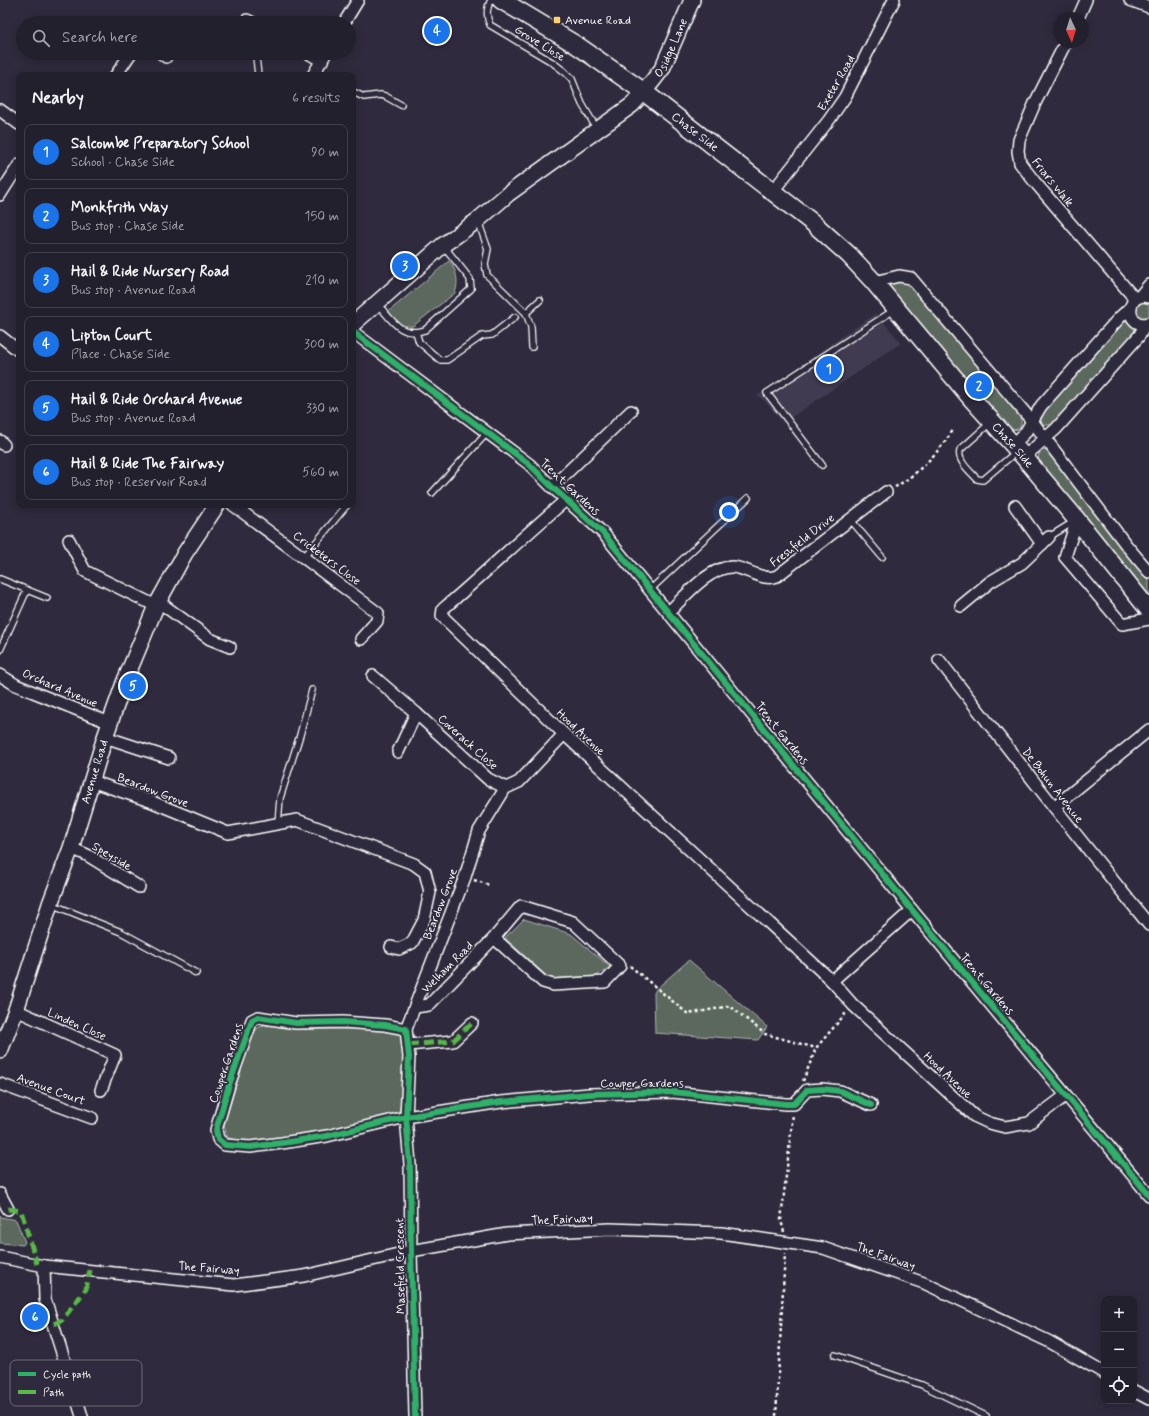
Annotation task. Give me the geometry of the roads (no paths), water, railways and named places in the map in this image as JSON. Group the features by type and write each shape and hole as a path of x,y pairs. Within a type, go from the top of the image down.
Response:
{"main road":[{"name":"Chase Side","path":"501,0 578,46 644,92 773,191 813,223 849,255 874,282 1077,520 1149,610"}],"street":[{"path":"348,16 358,0"},
{"name":"Osidge Lane","path":"644,92 662,69 692,0"},
{"name":"Exeter Road","path":"773,191 830,120 845,97 894,0"},
{"path":"1081,12 1086,0"},
{"path":"1130,0 1149,7"},
{"name":"Friars Walk","path":"1063,48 1035,103 1019,140 1018,151 1020,163 1034,181 1139,300 1131,315 1140,323 1147,323"},
{"path":"118,72 126,60"},
{"path":"318,72 323,60"},
{"path":"356,321 443,245 478,220 508,194 632,105 644,92"},
{"path":"0,110 16,122"},
{"path":"0,195 16,170"},
{"path":"874,282 898,276 911,278 1046,438 1127,546 1149,572"},
{"path":"1018,451 1025,432 1041,406 1120,317 1139,300 1149,285"},
{"path":"1018,451 1046,438 1056,429 1139,336 1147,323"},
{"name":"Trent Gardens","path":"356,334 529,464 552,487 603,532 1065,1096 1149,1195"},
{"path":"0,336 16,349"},
{"path":"552,487 631,411"},
{"name":"Freshfield Drive","path":"668,612 707,577 719,570 732,567 766,578 777,576 850,518 886,492"},
{"name":"Hood Avenue","path":"567,499 443,609 442,616 564,734 832,982 853,1005 974,1116 989,1123 1005,1127 1029,1122 1065,1096"},
{"path":"961,606 990,582 1022,563 1046,541 1015,506"},
{"name":"Avenue Road","path":"0,1051 16,1010 50,904 71,848 91,781 124,683 158,604 185,553 215,508"},
{"name":"Cricketers Close","path":"237,508 378,613 377,621 361,639"},
{"path":"1077,520 1065,557 1122,624 1149,619"},
{"path":"69,540 85,571 158,604 210,639 230,647"},
{"name":"De Bohun Avenue","path":"939,660 1149,925"},
{"name":"Orchard Avenue","path":"0,676 108,730 169,758"},
{"name":"Coverack Close","path":"373,676 488,779 504,790"},
{"path":"398,752 416,713"},
{"path":"1054,807 1149,730"},
{"path":"504,790 519,782 564,734"},
{"name":"Beardow Grove","path":"91,781 150,801 228,833 278,824"},
{"name":"Beardow Grove","path":"406,1029 464,877 479,831 504,790"},
{"path":"278,824 297,820 414,864 425,872 430,892 424,920 412,943 399,949 391,947"},
{"name":"Speyside","path":"71,848 87,855 139,887"},
{"name":"Welham Road","path":"414,1007 429,1005 494,938 521,906 573,922 620,966 605,982 553,985 543,982 494,938"},
{"path":"832,982 912,910"},
{"name":"Linden Close","path":"16,1010 114,1055 101,1090"},
{"name":"Cowper Gardens","path":"406,1029 385,1024 343,1022 296,1023 258,1017 252,1020 229,1085 216,1130 218,1139 225,1145 250,1146 327,1136 406,1117 501,1102 589,1094 673,1092 794,1104 807,1090 822,1090 840,1091 871,1106"},
{"path":"408,1045 453,1041 472,1023"},
{"path":"406,1029 409,1057 406,1117"},
{"name":"Avenue Court","path":"0,1084 92,1118"},
{"name":"Masefield Crescent","path":"406,1117 410,1164 410,1251 415,1416"},
{"path":"0,1194 8,1209"},
{"name":"The Fairway","path":"0,1257 44,1266 234,1285 304,1276 410,1251 507,1234 610,1229 721,1233 822,1248 924,1283 1048,1341 1101,1371"},
{"path":"44,1266 45,1299 64,1360"},
{"path":"1137,1392 1149,1399"},
{"path":"79,1406 82,1416"}],"lane":[{"name":"Grove Close","path":"491,0 488,5 486,17 490,25 552,62 565,72 572,79 582,104 597,129"},
{"path":"256,60 258,72"},
{"path":"356,94 364,98 380,95 385,96 401,106"},
{"path":"478,220 488,249 485,264 487,275 526,313 531,327 532,347"},
{"path":"377,303 397,327 407,331 416,332 425,330 471,289 470,279 443,245"},
{"path":"526,313 540,300"},
{"path":"822,465 767,393 896,309"},
{"path":"416,332 419,342 440,360 447,360 482,336 492,335 514,317"},
{"path":"992,421 960,450 960,459 971,473 977,479 983,480 1018,451"},
{"path":"432,493 487,433"},
{"path":"650,590 748,498"},
{"path":"304,558 345,508"},
{"path":"850,518 882,557"},
{"path":"1046,541 1077,520"},
{"path":"0,579 47,598"},
{"path":"0,650 27,590"},
{"path":"278,824 280,798 300,735 312,690"},
{"path":"50,904 121,932 196,973"},
{"path":"835,1354 922,1385 986,1416"}],"place":[{"name":"Avenue Road","path":"557,20"},
{"name":"Lipton Court","path":"437,31"},
{"name":"Hail & Ride Nursery Road","path":"405,266"},
{"name":"Salcombe Preparatory School","path":"829,369"},
{"name":"Monkfrith Way","path":"979,386"},
{"name":"Hail & Ride Orchard Avenue","path":"133,686"},
{"name":"Hail & Ride The Fairway","path":"35,1317"}]}
